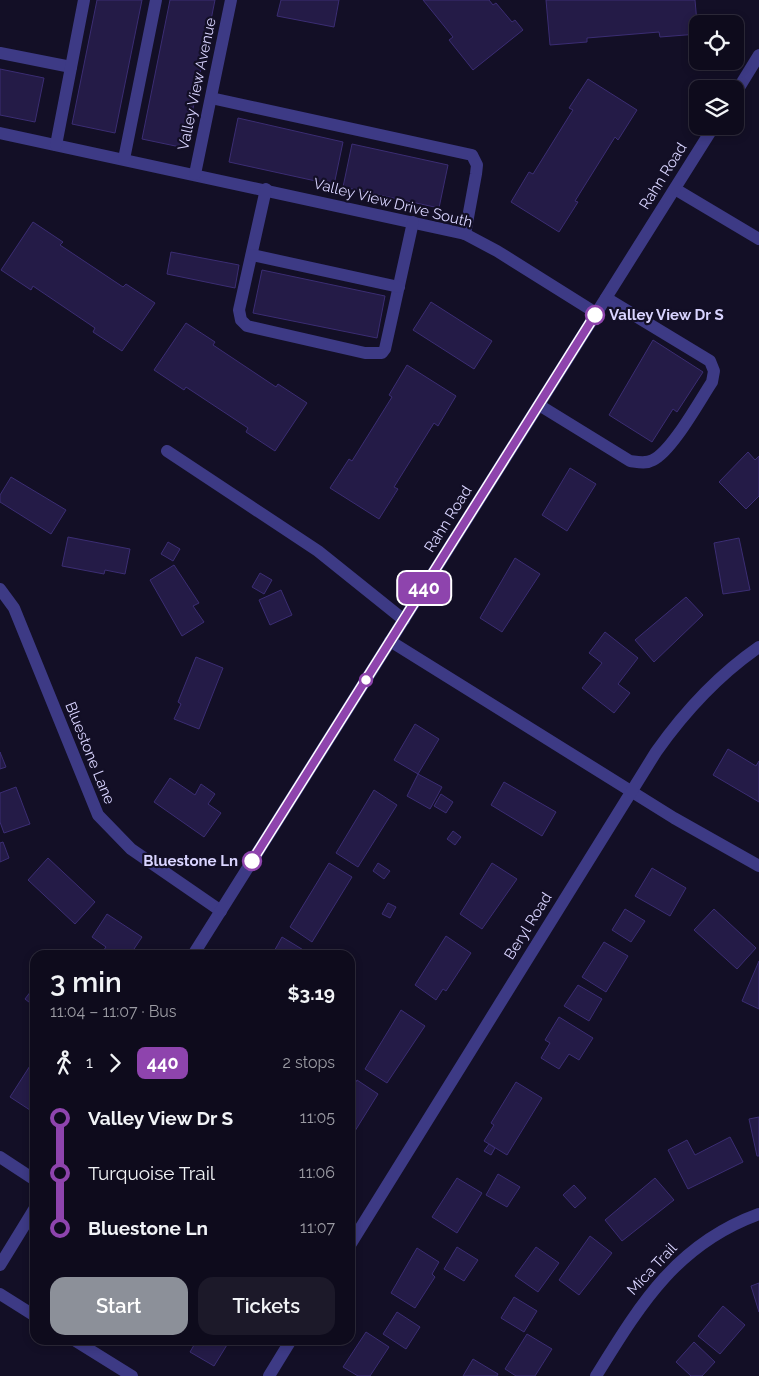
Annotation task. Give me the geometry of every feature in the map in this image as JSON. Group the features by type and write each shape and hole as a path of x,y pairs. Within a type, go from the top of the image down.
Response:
{"street":[{"path":"56,145 84,0"},
{"path":"124,159 156,0"},
{"name":"Valley View Avenue","path":"195,174 231,0"},
{"path":"0,53 71,67"},
{"path":"744,80 759,55"},
{"path":"211,98 472,155 477,165 465,234"},
{"name":"Valley View Drive South","path":"0,133 266,189 465,234 500,253 596,313"},
{"name":"Rahn Road","path":"196,950 708,135"},
{"path":"266,189 239,310 239,316 243,324 364,353 376,354 384,352 413,222"},
{"path":"675,189 759,239"},
{"path":"252,254 399,287"},
{"path":"539,405 630,461 641,463 654,460 667,449 712,382 714,371 710,362 606,298"},
{"path":"167,451 318,551 404,620"},
{"name":"Bluestone Lane","path":"0,589 14,608 98,816 131,849 220,911"},
{"path":"390,641 698,833 759,866"},
{"name":"Beryl Road","path":"355,1237 630,791 668,734 690,706 720,676 759,647"},
{"path":"0,1156 30,1177"},
{"name":"Mica Trail","path":"596,1376 638,1308 676,1265 720,1231 759,1214"},
{"path":"0,1264 30,1216"},
{"path":"0,1294 30,1313"},
{"path":"82,1345 132,1376"},
{"path":"269,1376 288,1345"}],"building":[{"path":"97,0 142,0 115,133 72,124"},
{"path":"170,0 215,0 185,148 142,139"},
{"path":"281,0 339,0 334,27 277,16"},
{"path":"423,0 489,0 493,5 496,3 512,22 515,20 523,30 473,70 449,40 453,37"},
{"path":"546,0 695,0 696,15 689,15 689,35 660,37 659,32 587,38 587,42 550,45"},
{"path":"0,69 44,78 35,122 0,115"},
{"path":"588,79 637,110 618,140 615,137 575,201 578,202 559,232 511,202 529,172 533,174 573,110 569,108"},
{"path":"238,118 343,142 334,185 229,162"},
{"path":"352,144 448,165 439,208 343,187"},
{"path":"33,222 63,242 60,245 123,287 126,284 155,303 122,351 93,332 95,328 33,286 31,290 1,270"},
{"path":"171,252 239,265 235,288 167,274"},
{"path":"262,270 385,296 377,338 253,313"},
{"path":"431,302 492,341 474,369 413,330"},
{"path":"186,323 215,342 213,345 276,387 278,384 307,403 275,451 246,432 248,428 186,387 184,390 154,370"},
{"path":"653,340 703,372 677,412 673,409 652,442 609,415"},
{"path":"407,365 456,396 438,426 434,423 394,487 398,489 379,519 330,488 349,459 352,461 392,397 389,395"},
{"path":"748,452 755,460 759,456 759,496 746,509 719,482"},
{"path":"570,468 596,484 567,531 542,515"},
{"path":"11,477 66,510 51,534 0,502 0,495"},
{"path":"68,537 130,549 125,574 105,570 104,574 62,566"},
{"path":"739,538 750,590 723,594 714,543"},
{"path":"168,542 180,549 173,561 161,554"},
{"path":"515,558 540,574 502,632 480,618"},
{"path":"174,565 199,603 193,606 204,622 182,636 150,580"},
{"path":"260,573 272,580 264,594 252,587"},
{"path":"281,590 292,615 270,625 259,600"},
{"path":"686,597 703,615 654,662 635,640"},
{"path":"605,632 638,658 618,684 630,693 614,713 582,688 602,663 589,653"},
{"path":"196,657 223,668 199,729 174,719 181,704 178,702"},
{"path":"415,724 439,739 418,774 394,760"},
{"path":"728,749 756,766 759,761 759,802 713,775"},
{"path":"0,752 6,767 0,769"},
{"path":"418,774 442,787 430,809 407,796"},
{"path":"170,778 195,795 201,784 215,794 208,804 221,813 204,837 154,802"},
{"path":"504,782 556,812 542,836 491,805"},
{"path":"16,787 30,824 4,833 0,822 0,793"},
{"path":"374,790 397,805 358,867 336,853"},
{"path":"441,794 453,802 446,813 434,806"},
{"path":"453,831 461,837 455,845 447,839"},
{"path":"3,842 9,858 0,862 0,843"},
{"path":"48,858 95,902 75,924 28,880"},
{"path":"329,863 352,877 312,942 290,927"},
{"path":"378,863 390,871 384,879 373,871"},
{"path":"492,863 517,879 482,929 460,914"},
{"path":"652,868 686,888 670,916 635,896"},
{"path":"388,903 396,907 390,918 382,914"},
{"path":"625,909 645,921 631,942 612,930"},
{"path":"714,909 756,948 737,969 694,930"},
{"path":"107,914 142,937 133,950 104,950 106,947 92,937"},
{"path":"446,936 471,953 446,991 443,989 436,1000 415,985"},
{"path":"282,937 303,950 275,950"},
{"path":"604,942 628,956 606,992 582,977"},
{"path":"759,961 759,1009 742,1001"},
{"path":"578,985 602,999 589,1021 564,1006"},
{"path":"30,992 30,1003 25,999"},
{"path":"401,1010 425,1026 387,1083 365,1069"},
{"path":"559,1017 593,1038 579,1060 569,1054 559,1069 541,1058 550,1043 545,1040"},
{"path":"30,1066 30,1110 10,1097"},
{"path":"357,1080 378,1094 355,1131 355,1083"},
{"path":"516,1082 542,1098 507,1155 484,1141 494,1125 491,1123"},
{"path":"759,1117 759,1156 757,1156 749,1119"},
{"path":"730,1137 743,1162 688,1189 668,1150 687,1140 695,1155"},
{"path":"489,1144 495,1148 491,1155 484,1151"},
{"path":"498,1174 520,1187 507,1207 486,1195"},
{"path":"457,1178 482,1193 457,1233 432,1217"},
{"path":"655,1178 674,1200 622,1241 605,1220"},
{"path":"574,1185 586,1198 575,1208 563,1195"},
{"path":"590,1236 612,1253 579,1295 559,1280"},
{"path":"457,1247 478,1260 464,1281 444,1269"},
{"path":"536,1247 559,1263 538,1292 515,1276"},
{"path":"417,1248 439,1262 432,1274 435,1277 415,1308 391,1293"},
{"path":"759,1283 759,1312 751,1286"},
{"path":"514,1297 537,1311 524,1332 501,1318"},
{"path":"723,1306 745,1325 720,1354 698,1336"},
{"path":"397,1312 420,1327 406,1349 383,1334"},
{"path":"366,1332 389,1347 370,1376 358,1376 343,1367"},
{"path":"527,1334 552,1349 535,1376 516,1376 505,1369"},
{"path":"694,1342 715,1362 702,1376 691,1376 676,1362"},
{"path":"194,1345 227,1345 214,1366 190,1352"},
{"path":"473,1359 498,1374 497,1376 463,1376"}],"bus line":[{"name":"440","path":"252,861 595,315"}],"place":[{"name":"Valley View Dr S","path":"595,315"},
{"name":"Bluestone Ln","path":"252,861"}]}
